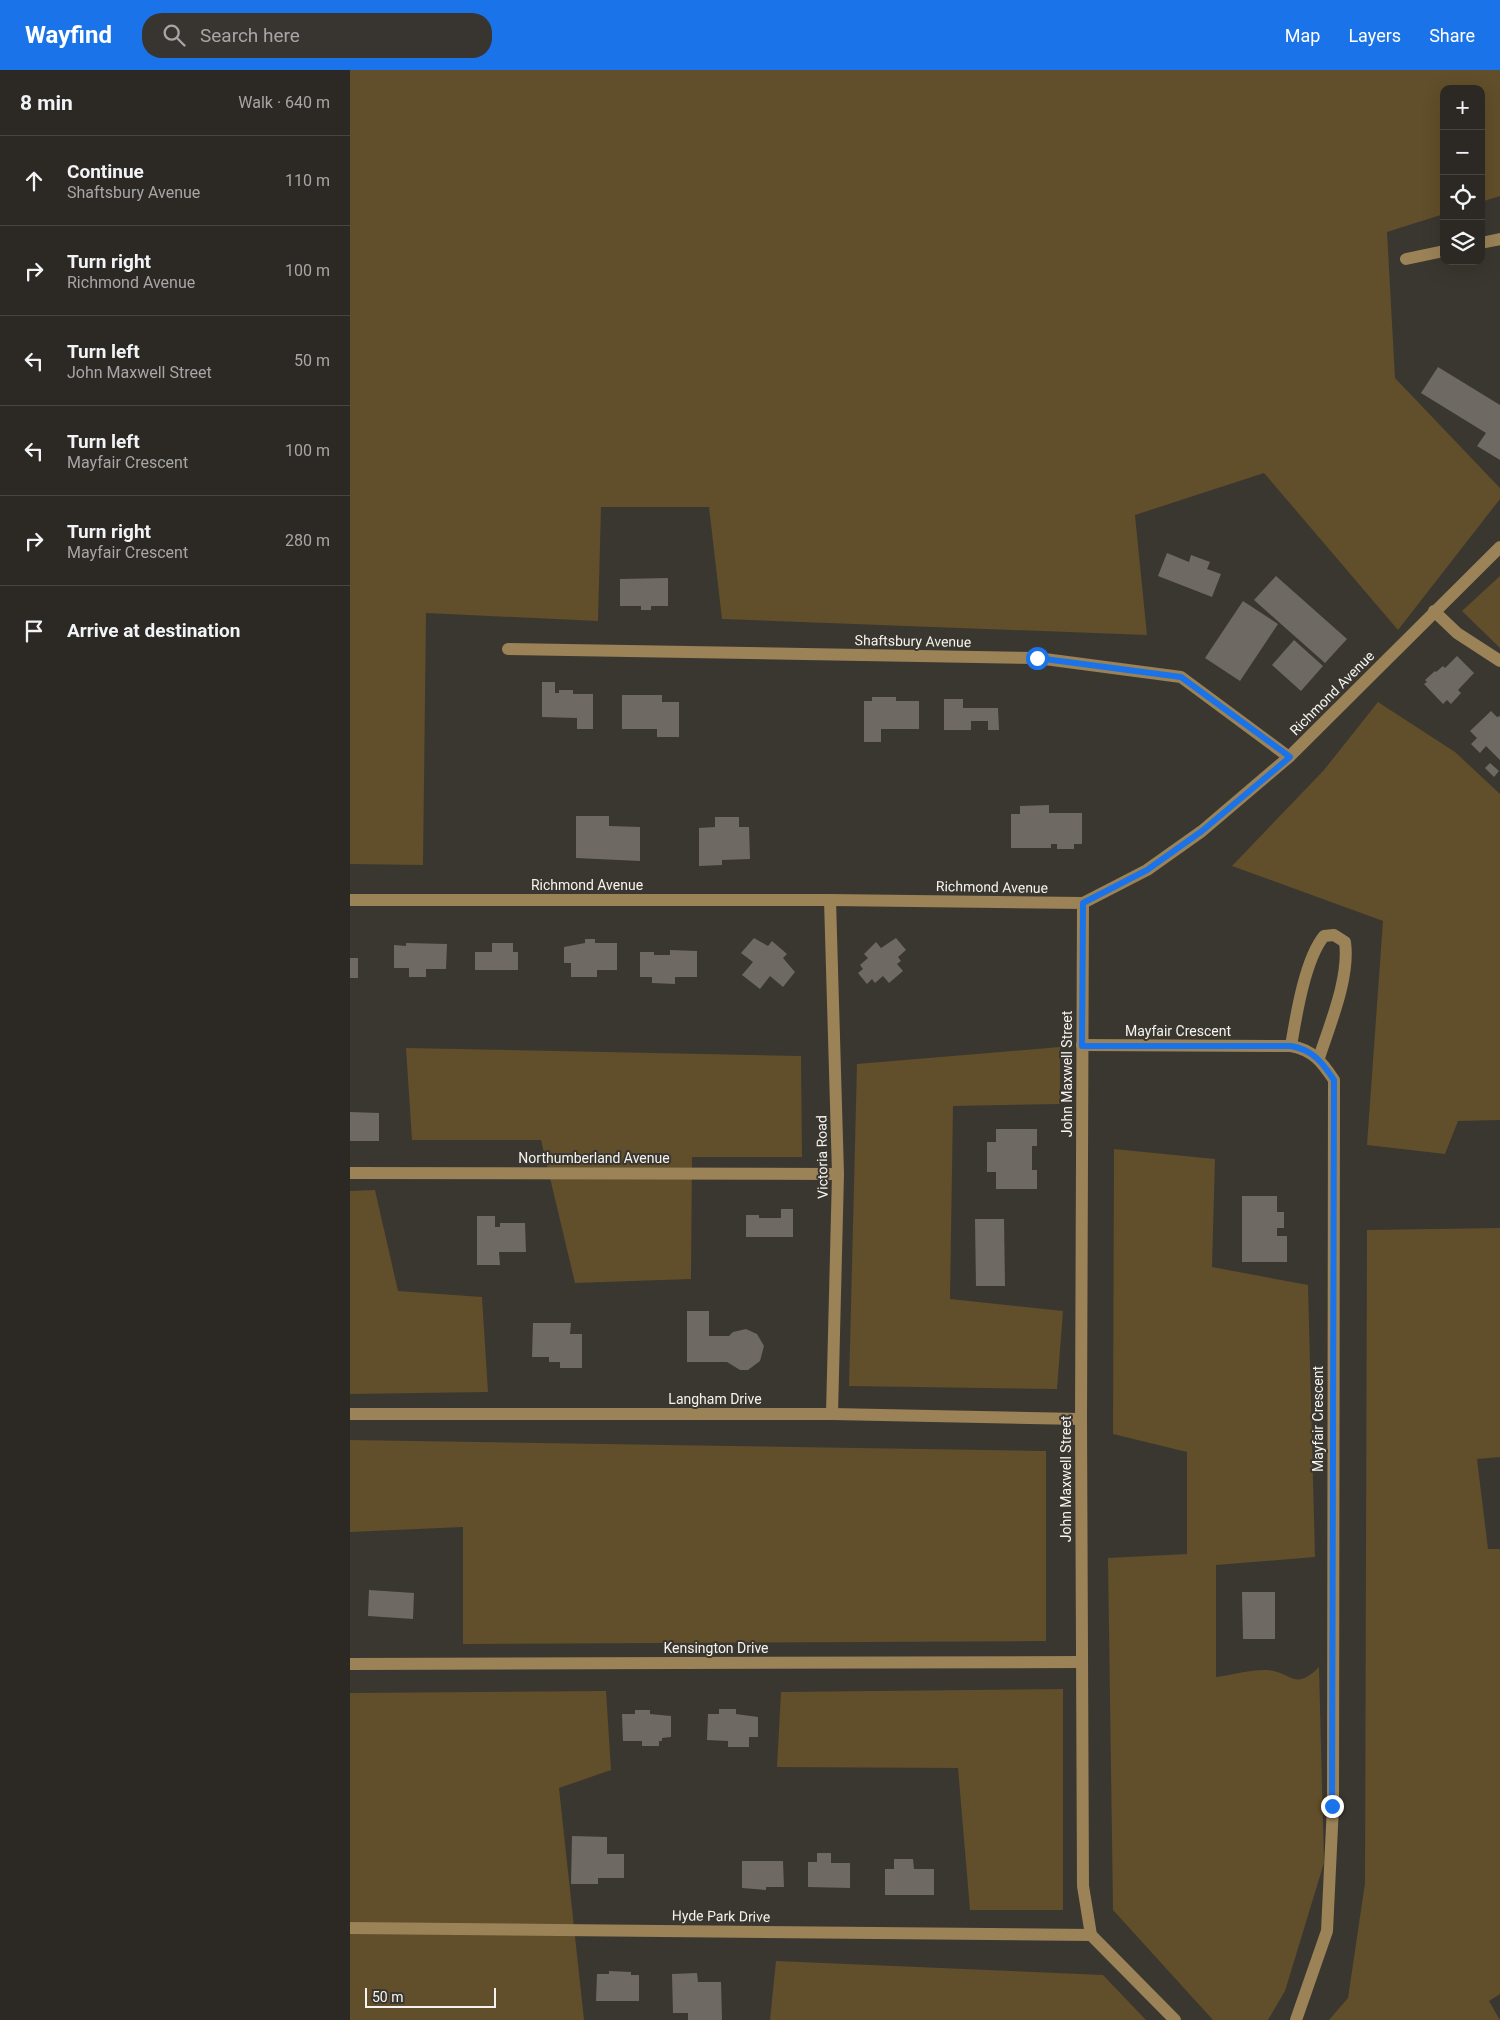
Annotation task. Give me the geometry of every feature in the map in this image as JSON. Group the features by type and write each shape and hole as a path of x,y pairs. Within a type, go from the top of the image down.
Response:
{"street":[{"path":"1485,242 1500,239"},
{"path":"1406,259 1440,252"},
{"name":"Richmond Avenue","path":"350,900 830,900 1083,903 1147,870 1202,831 1290,757 1500,547"},
{"path":"1434,611 1457,633 1500,661"},
{"name":"Shaftsbury Avenue","path":"508,649 1037,658 1181,677 1290,757"},
{"name":"Victoria Road","path":"830,900 838,1174 832,1414"},
{"name":"John Maxwell Street","path":"1083,903 1081,1419 1083,1886 1091,1935"},
{"path":"1291,1046 1296,1013 1316,945 1324,936 1334,934 1345,942 1347,955 1336,1004 1319,1058"},
{"name":"Mayfair Crescent","path":"1082,1046 1291,1046 1303,1048 1319,1058 1334,1080 1332,1806 1327,1931 1296,2020"},
{"name":"Northumberland Avenue","path":"350,1173 838,1174"},
{"name":"Langham Drive","path":"350,1414 832,1414 1081,1419"},
{"name":"Kensington Drive","path":"350,1664 1082,1662"},
{"name":"Hyde Park Drive","path":"350,1928 1091,1935"},
{"path":"1091,1935 1175,2020"}],"shaded area":[{"path":"350,70 1500,70 1500,196 1485,201 1485,85 1440,85 1440,215 1387,232 1395,378 1500,488 1500,499 1398,630 1264,473 1135,515 1147,635 722,619 709,507 601,507 598,621 426,613 423,865 350,864"},
{"path":"1500,576 1500,648 1462,611"},
{"path":"1378,702 1455,752 1500,794 1500,1120 1458,1121 1445,1154 1367,1145 1383,921 1232,866 1324,770"},
{"path":"1060,1047 1060,1104 953,1106 950,1299 1063,1311 1057,1389 849,1386 857,1064"},
{"path":"406,1048 801,1056 802,1157 692,1157 691,1279 575,1283 541,1140 412,1140"},
{"path":"1114,1149 1215,1159 1212,1267 1308,1285 1315,1557 1216,1565 1216,1677 1267,1670 1298,1679 1311,1674 1319,1667 1324,1863 1285,1991 1268,2020 1213,2020 1113,1910 1108,1558 1187,1554 1187,1452 1113,1434"},
{"path":"375,1190 398,1291 482,1297 488,1392 350,1394 350,1191"},
{"path":"1500,1228 1500,1457 1477,1459 1488,1549 1500,1549 1500,1994 1489,2001 1500,2020 1329,2020 1348,1998 1365,1883 1367,1230"},
{"path":"350,1440 1046,1451 1046,1641 463,1644 463,1527 350,1532"},
{"path":"1063,1689 1063,1910 970,1910 958,1768 777,1767 781,1692"},
{"path":"606,1691 611,1770 559,1788 584,2020 350,2020 350,1693"},
{"path":"776,1961 1103,1975 1146,2020 770,2020"}],"building":[{"path":"1438,367 1500,405 1500,460 1477,446 1486,433 1421,393"},
{"path":"1167,553 1189,562 1191,555 1210,562 1207,569 1221,574 1212,597 1158,576"},
{"path":"1276,576 1347,639 1325,663 1254,600"},
{"path":"668,578 668,606 651,606 651,610 641,610 641,606 620,606 620,579"},
{"path":"1243,601 1278,624 1240,681 1205,658"},
{"path":"1294,640 1323,666 1301,691 1272,665"},
{"path":"1457,656 1474,673 1458,690 1461,693 1451,704 1447,700 1443,704 1424,684 1427,682 1425,680 1443,666 1445,668"},
{"path":"542,682 555,682 555,693 559,693 559,690 573,690 573,694 593,694 593,729 577,729 577,718 542,717"},
{"path":"622,695 662,695 662,702 679,702 679,737 657,737 657,729 622,729"},
{"path":"872,697 896,697 896,701 919,701 919,729 881,729 881,742 864,742 864,701 872,701"},
{"path":"944,699 963,699 963,708 998,708 999,730 988,730 988,721 971,721 971,730 944,730"},
{"path":"1491,711 1497,717 1500,716 1500,760 1486,746 1480,753 1471,744 1477,738 1470,731"},
{"path":"1490,763 1499,771 1494,777 1485,768"},
{"path":"1049,805 1049,813 1082,813 1082,844 1074,844 1074,849 1057,849 1057,844 1051,844 1051,848 1011,848 1011,814 1020,814 1020,806"},
{"path":"576,816 609,816 609,826 640,827 640,861 576,858"},
{"path":"715,817 739,817 739,827 749,827 750,859 722,860 722,865 699,866 699,828 715,827"},
{"path":"754,938 768,946 772,941 787,954 783,958 795,972 783,987 770,976 760,989 742,975 753,962 741,953"},
{"path":"896,938 906,950 898,957 901,961 897,964 903,971 889,983 883,976 875,983 872,979 867,984 858,973 863,969 860,965 868,958 864,954 876,942 881,948"},
{"path":"585,939 595,939 595,943 617,943 617,970 597,970 597,977 571,977 571,963 564,963 564,947 585,943"},
{"path":"406,943 447,944 446,969 426,969 426,977 409,977 409,968 394,968 394,945 406,946"},
{"path":"492,943 513,943 513,952 518,952 518,970 475,970 475,952 492,952"},
{"path":"670,950 697,951 697,977 675,977 675,984 652,983 652,977 640,977 640,952 654,952 654,955 670,955"},
{"path":"350,958 358,958 358,978 350,978"},
{"path":"350,1112 379,1113 379,1141 350,1141"},
{"path":"996,1129 1037,1129 1037,1146 1032,1146 1032,1170 1037,1170 1037,1189 996,1189 996,1172 987,1172 987,1142 996,1142"},
{"path":"1242,1196 1277,1196 1277,1212 1284,1212 1284,1228 1277,1228 1277,1236 1287,1236 1287,1262 1242,1262"},
{"path":"781,1209 793,1209 793,1237 746,1237 746,1215 759,1215 759,1218 781,1218"},
{"path":"477,1216 495,1216 495,1227 500,1227 500,1223 525,1223 526,1252 499,1252 500,1265 477,1265"},
{"path":"975,1219 1004,1219 1005,1286 976,1286"},
{"path":"687,1311 709,1311 709,1336 729,1336 733,1332 746,1329 757,1334 764,1346 760,1361 748,1370 740,1370 727,1362 687,1362"},
{"path":"533,1323 571,1323 570,1334 582,1334 582,1368 560,1368 560,1362 549,1362 549,1357 532,1357"},
{"path":"369,1590 414,1593 413,1619 368,1616"},
{"path":"1242,1592 1275,1592 1275,1639 1243,1639"},
{"path":"719,1709 736,1709 736,1714 758,1717 758,1737 749,1737 749,1747 728,1747 728,1741 707,1740 708,1714 719,1714"},
{"path":"635,1710 650,1710 650,1714 671,1716 671,1737 662,1738 662,1741 659,1741 659,1746 642,1746 642,1741 623,1741 622,1714 635,1714"},
{"path":"572,1836 607,1837 607,1854 624,1854 624,1878 598,1878 598,1884 571,1884"},
{"path":"817,1853 831,1853 831,1863 850,1863 850,1888 808,1887 808,1862 817,1862"},
{"path":"894,1859 913,1859 914,1869 934,1869 934,1895 885,1895 885,1869 894,1869"},
{"path":"742,1861 783,1861 784,1887 766,1887 766,1890 742,1888"},
{"path":"609,1971 631,1972 631,1975 639,1975 639,2001 596,2001 597,1974 609,1974"},
{"path":"697,1973 698,1982 721,1982 722,2020 688,2020 688,2013 673,2013 672,1974"}],"route":[{"path":"1037,658 1181,677 1290,757 1202,831 1147,870 1083,903 1082,1046 1291,1046 1303,1048 1319,1058 1334,1080 1332,1806"}]}
